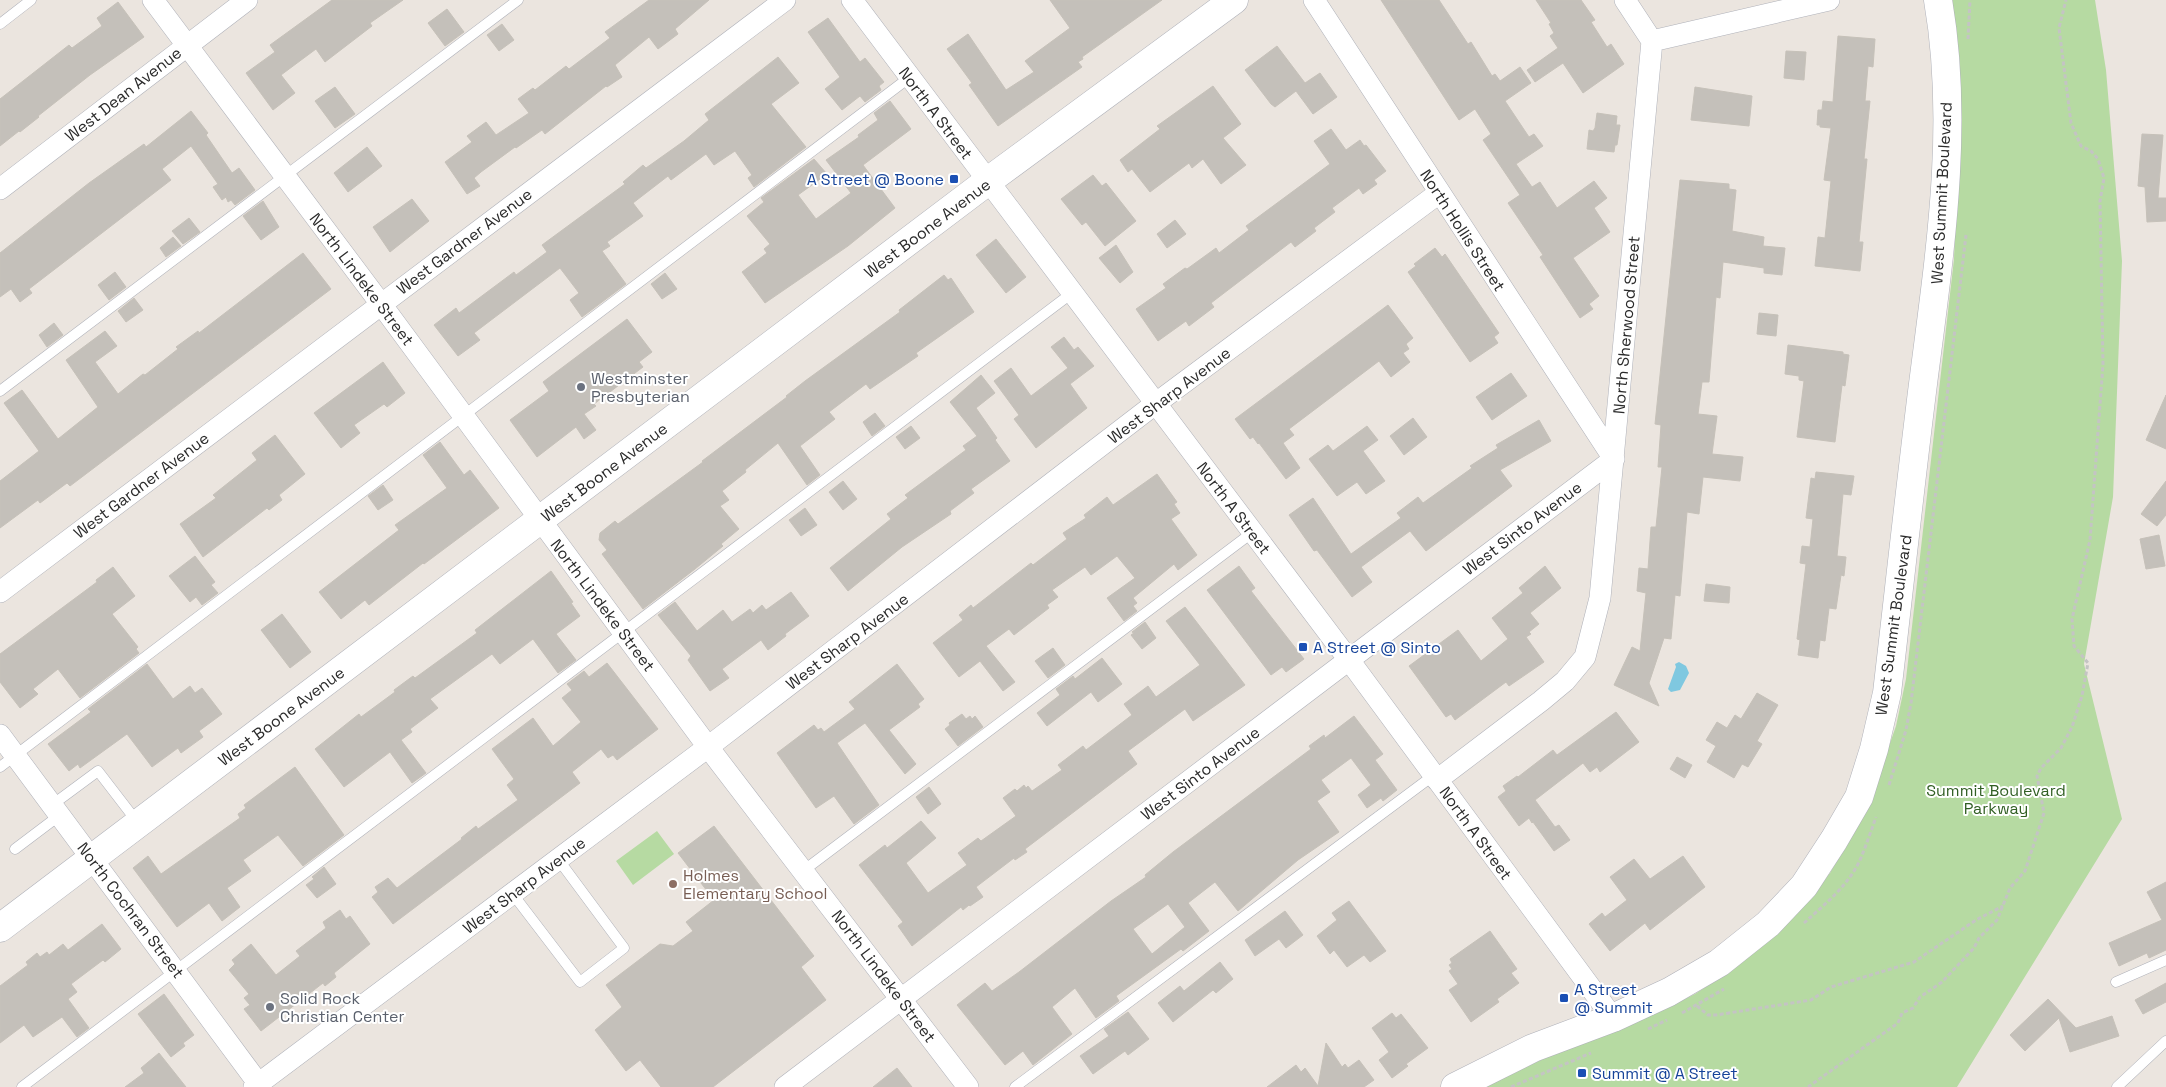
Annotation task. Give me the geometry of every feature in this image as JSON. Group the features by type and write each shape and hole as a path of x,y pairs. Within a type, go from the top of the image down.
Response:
{"main road":[{"name":"West Boone Avenue","path":"0,928 988,181 1234,0"},
{"name":"West Summit Boulevard","path":"1455,1087 1533,1048 1613,1018 1669,992 1719,963 1768,924 1804,886 1859,797 1872,757 1887,693 1941,245 1947,135 1946,72 1938,0"}],"street":[{"name":"North Lindeke Street","path":"153,0 708,746 968,1087"},
{"name":"West Dean Avenue","path":"0,189 247,0"},
{"name":"West Gardner Avenue","path":"0,592 786,0"},
{"name":"North A Street","path":"852,0 1349,660 1613,1018"},
{"name":"North Hollis Street","path":"1314,0 1614,459"},
{"path":"1625,0 1652,41 1829,0"},
{"name":"North Sherwood Street","path":"1435,777 1541,701 1565,681 1585,656 1600,598 1652,41"},
{"name":"West Sharp Avenue","path":"258,1086 708,746 1155,404 1439,193"},
{"name":"West Sinto Avenue","path":"785,1087 1614,459"},
{"name":"North Cochran Street","path":"0,735 8,761 56,810 176,970 258,1086"}],"lane":[{"path":"0,24 31,0"},
{"path":"0,391 518,0"},
{"path":"8,761 910,77"},
{"path":"22,1087 625,634 1072,293"},
{"path":"804,871 1253,532"},
{"path":"15,849 98,770 138,824"},
{"path":"1016,1087 1435,777"},
{"path":"512,893 580,982 624,948 558,859"},
{"path":"2116,982 2166,960"},
{"path":"2117,1087 2164,1046"}],"path":[{"path":"1967,46 1970,0"},
{"path":"1808,1087 1898,1023 1902,1013 1914,1008 1920,997 1942,982 1974,948 1979,938 1997,920 2010,888 2025,871 2044,813 2037,776 2041,768 2061,748 2072,727 2082,696 2088,663 2074,646 2072,619 2090,540 2103,364 2100,201 2104,178 2098,159 2091,151 2081,146 2071,123 2059,28 2066,0"},
{"path":"1887,790 1894,772 1911,703 1966,228"},
{"path":"1797,928 1834,896 1847,880 1860,861 1876,816"},
{"path":"1697,1006 1708,1015 1716,1015 1811,1000 1831,987 1914,962 1976,920 2004,905"},
{"path":"1681,1014 1697,1006 1726,986"},
{"path":"1647,1029 1672,1018"},
{"path":"1511,1087 1595,1051"}],"green space":[{"name":"Summit Boulevard Parkway","path":"1951,0 2095,0 2106,70 2122,261 2113,497 2084,664 2122,819 1957,1087 1486,1087 1553,1054 1646,1018 1695,994 1737,966 1777,932 1830,873 1869,803 1896,726 1906,679 1954,259 1959,120"},
{"path":"657,831 674,854 633,885 616,861"}],"water":[{"path":"1679,662 1686,666 1689,673 1680,690 1671,692 1668,689 1676,667 1675,664"}],"building":[{"path":"332,0 403,0 370,23 372,26 325,62 316,49 281,75 295,93 273,110 246,73 275,52 270,45"},
{"path":"649,0 709,0 675,29 678,34 658,49 649,37 615,65 622,77 606,86 545,134 542,130 481,172 474,178 480,186 467,194 445,162 472,142 467,136 486,122 496,135 529,113 518,99 533,88 535,90 566,66 569,69 610,38 605,32"},
{"path":"1050,0 1162,0 1082,57 1083,59 1078,62 1082,67 998,126 969,85 972,83 947,49 968,34 1006,90 1034,72 1025,61 1070,28"},
{"path":"1381,0 1439,0 1468,44 1471,42 1492,76 1495,74 1500,81 1520,67 1531,83 1505,101 1529,137 1534,134 1543,146 1516,164 1532,187 1540,182 1557,208 1594,181 1607,198 1594,208 1610,232 1573,258 1599,296 1589,304 1593,309 1580,318 1540,257 1543,255 1508,203 1520,195 1483,140 1491,134 1475,109 1459,120"},
{"path":"1536,0 1581,0 1595,20 1591,22 1607,47 1611,44 1624,64 1583,93 1563,63 1535,82 1527,70 1558,48 1550,36 1554,33 1549,24 1551,23"},
{"path":"118,2 144,37 90,75 0,146 0,99 69,45 72,48 102,26 97,18"},
{"path":"447,9 464,32 445,46 428,23"},
{"path":"828,18 860,62 865,58 884,82 879,86 881,90 865,102 860,96 842,110 825,89 840,77 808,32"},
{"path":"502,24 514,40 499,51 487,35"},
{"path":"1838,36 1875,39 1873,67 1868,66 1865,101 1870,101 1864,159 1867,159 1859,242 1863,242 1860,271 1815,266 1818,237 1825,238 1831,181 1824,180 1831,128 1817,125 1818,110 1822,110 1823,101 1833,102"},
{"path":"1277,46 1305,83 1320,73 1337,97 1313,114 1296,91 1275,107 1271,104 1245,70"},
{"path":"1786,51 1806,52 1804,80 1784,78"},
{"path":"778,57 799,83 771,104 806,147 754,187 748,178 752,175 735,151 714,165 706,154 671,180 668,176 633,203 643,216 607,242 610,246 602,251 626,284 582,317 570,300 579,293 560,268 474,333 480,340 458,356 434,325 456,308 459,313 514,272 516,275 547,252 542,245 625,184 623,182 643,165 646,168 684,141 709,120 705,114"},
{"path":"1213,86 1241,124 1223,138 1246,165 1221,184 1203,159 1192,168 1189,163 1150,192 1132,169 1128,172 1120,160 1160,129 1157,126"},
{"path":"335,87 355,114 335,128 315,101"},
{"path":"1695,87 1752,96 1749,126 1691,120"},
{"path":"890,101 911,129 863,165 895,208 848,246 765,303 742,272 767,253 764,249 770,244 747,216 764,202 761,198 814,159 827,174 798,195 816,219 851,193 826,160 859,137 858,135 878,120 874,113"},
{"path":"191,111 208,133 206,135 232,173 239,168 255,190 235,205 231,200 228,202 226,197 222,200 213,187 218,184 191,146 162,169 171,180 29,289 32,293 20,302 11,289 0,297 0,253 89,183 144,144 146,147"},
{"path":"1597,113 1617,116 1616,125 1620,125 1614,152 1587,149 1589,130 1593,131 1595,128"},
{"path":"1331,129 1346,150 1360,140 1364,146 1366,145 1386,171 1374,180 1377,184 1363,194 1359,188 1332,208 1335,212 1314,228 1316,231 1295,247 1291,242 1211,303 1214,307 1189,326 1186,321 1158,341 1136,309 1166,288 1163,284 1185,268 1187,269 1216,248 1219,253 1249,230 1246,226 1330,164 1314,141"},
{"path":"2142,134 2163,135 2158,198 2166,198 2166,221 2147,222 2145,187 2138,186"},
{"path":"367,147 382,166 348,192 334,173"},
{"path":"1093,175 1102,186 1106,183 1136,221 1105,246 1086,222 1082,225 1061,199"},
{"path":"1680,180 1729,184 1729,189 1736,190 1732,231 1764,237 1763,246 1785,248 1782,275 1764,273 1764,268 1723,262 1720,298 1716,297 1709,382 1702,382 1698,414 1717,416 1712,454 1743,457 1740,481 1703,477 1699,514 1687,512 1680,596 1675,595 1671,639 1664,638 1649,683 1659,706 1614,685 1632,647 1640,651 1646,593 1637,591 1639,568 1648,569 1651,527 1656,527 1662,467 1658,467 1661,425 1655,424"},
{"path":"412,199 429,221 390,252 373,227"},
{"path":"263,201 279,227 261,240 243,216"},
{"path":"189,218 200,232 183,244 172,231"},
{"path":"1175,220 1186,234 1167,248 1157,234"},
{"path":"173,237 181,246 166,257 160,248"},
{"path":"996,239 1026,277 1006,293 976,255"},
{"path":"1116,245 1133,272 1120,283 1099,258"},
{"path":"1435,248 1442,257 1445,254 1499,333 1494,337 1498,343 1470,362 1408,272 1416,266 1414,264"},
{"path":"303,253 331,289 70,486 67,483 40,503 38,500 0,528 0,481 39,451 4,403 22,390 58,439 98,407 66,360 105,331 117,346 95,362 118,394 178,349 176,347 198,331 199,333"},
{"path":"115,272 126,287 109,300 98,285"},
{"path":"665,273 677,289 662,299 651,284"},
{"path":"944,275 948,280 951,278 974,312 916,353 918,356 870,389 866,384 829,412 835,419 800,446 820,475 807,485 778,443 745,470 746,472 722,491 729,500 720,506 739,529 721,544 723,546 643,609 602,554 607,550 599,540 600,533 615,521 618,524 703,462 805,381 900,312 899,310"},
{"path":"134,298 143,310 126,322 118,311"},
{"path":"1388,305 1413,338 1406,344 1409,349 1403,353 1410,362 1391,377 1379,361 1289,429 1294,435 1283,443 1300,468 1286,479 1259,443 1253,437 1250,439 1235,419"},
{"path":"1759,313 1778,315 1776,336 1757,334"},
{"name":"Westminster Presbyterian","path":"627,319 652,352 639,362 643,367 594,404 596,406 584,414 596,430 584,439 576,427 537,457 510,420 549,391 543,382"},
{"path":"54,323 63,335 47,347 39,335"},
{"path":"1064,337 1074,350 1078,347 1094,366 1070,384 1087,408 1036,448 1014,419 1019,415 994,381 1011,368 1031,396 1068,368 1051,347"},
{"path":"1788,345 1843,352 1843,354 1849,355 1845,386 1842,385 1835,442 1797,437 1804,381 1799,380 1799,376 1785,374"},
{"path":"383,362 405,393 387,407 384,404 354,425 360,433 341,448 314,413"},
{"path":"1511,373 1527,396 1492,420 1476,397"},
{"path":"981,375 995,393 976,408 1010,461 971,489 974,493 950,511 951,514 902,547 848,591 830,568 891,519 887,514 908,498 905,495 966,450 963,446 977,436 950,402"},
{"path":"2166,395 2166,449 2146,440"},
{"path":"875,413 885,426 872,436 863,422"},
{"path":"1413,418 1427,437 1404,455 1390,436"},
{"path":"1539,420 1551,441 1500,470 1512,486 1426,551 1410,531 1361,567 1372,582 1352,597 1317,550 1314,551 1289,515 1313,498 1351,554 1401,518 1397,513 1418,497 1423,503 1472,468 1470,466 1498,448 1496,445"},
{"path":"911,426 920,438 905,449 896,437"},
{"path":"1367,426 1378,440 1363,451 1385,481 1366,494 1357,482 1337,496 1309,459 1328,445 1333,451"},
{"path":"275,435 305,474 279,495 282,500 269,510 267,508 203,557 180,524 216,498 213,495 257,460 252,453"},
{"path":"440,442 464,475 470,470 499,508 369,605 365,600 341,619 319,592 399,530 395,525 447,488 423,455"},
{"path":"1816,472 1854,476 1851,495 1843,494 1837,556 1846,557 1844,576 1841,575 1836,609 1829,608 1825,641 1820,640 1818,658 1798,655 1800,640 1797,639 1806,564 1800,563 1802,546 1810,547 1813,519 1806,518 1811,478 1815,479"},
{"path":"1157,474 1177,502 1174,504 1180,513 1171,519 1197,555 1178,570 1174,564 1133,598 1137,603 1133,606 1137,611 1124,621 1107,598 1135,578 1117,556 1091,575 1085,567 1052,590 1058,597 1047,605 1049,608 1014,635 1009,629 986,646 1015,682 1003,691 980,661 959,677 933,643 963,620 959,615 971,605 973,608 1031,563 1033,565 1067,539 1063,533 1086,518 1084,515 1107,497 1113,505"},
{"path":"843,481 857,499 843,510 829,492"},
{"path":"2166,481 2166,515 2157,526 2141,514"},
{"path":"383,485 393,500 378,510 368,496"},
{"path":"805,508 817,525 801,536 789,520"},
{"path":"2159,535 2165,566 2146,569 2140,539"},
{"path":"195,556 215,582 211,585 218,593 202,605 196,597 190,602 169,576"},
{"path":"1239,566 1255,588 1251,591 1304,659 1286,672 1282,667 1271,675 1207,590"},
{"path":"1545,566 1561,588 1530,613 1539,624 1526,637 1544,662 1509,686 1506,682 1455,720 1451,714 1446,717 1409,666 1458,630 1481,661 1508,639 1492,618 1523,593 1519,588"},
{"path":"113,567 135,596 112,614 138,647 136,649 139,653 80,698 58,669 33,689 38,694 20,708 0,682 0,654 97,582 96,580"},
{"path":"551,571 573,602 571,603 580,616 556,634 576,660 558,673 533,639 500,664 492,654 430,699 438,708 410,729 412,732 401,740 426,773 412,783 390,752 344,787 315,749 359,714 361,717 413,676 415,678 477,633 475,630"},
{"path":"1706,584 1730,587 1729,603 1704,601"},
{"path":"791,592 809,616 768,650 761,640 722,669 729,678 710,691 688,660 691,656 658,615 675,602 697,631 723,610 732,622 750,609 753,613 762,605 766,610"},
{"path":"1185,607 1245,685 1193,721 1185,709 1128,751 1137,764 1025,849 1027,852 1015,860 1014,858 976,887 983,897 963,910 961,907 912,946 898,926 903,922 859,865 885,845 887,848 921,821 936,838 906,863 928,893 967,865 958,853 978,838 981,841 1016,816 1003,798 1024,785 1026,788 1028,786 1032,791 1062,770 1058,765 1083,746 1086,750 1132,715 1124,704 1148,686 1156,697 1200,665 1166,621"},
{"path":"282,614 311,652 290,668 261,630"},
{"path":"1145,622 1156,638 1142,649 1131,635 1134,633 1132,632"},
{"path":"1053,648 1065,665 1048,678 1035,661"},
{"path":"1102,658 1122,684 1098,702 1091,692 1047,726 1037,713 1060,695 1056,689 1073,676 1075,679"},
{"path":"607,663 658,729 617,760 613,755 608,758 601,749 572,772 580,783 393,924 372,897 378,892 375,887 388,878 397,888 462,839 476,826 478,829 518,800 507,785 514,779 492,749 533,718 553,746 581,722 562,698 572,690 567,684 584,671 589,677"},
{"path":"147,664 173,699 190,686 195,693 202,688 222,714 199,731 203,737 181,753 178,748 152,767 127,734 80,768 78,764 69,771 48,744 91,712 88,709"},
{"path":"897,664 924,699 918,704 920,707 889,730 916,764 905,774 865,723 837,743 879,805 854,824 834,796 816,808 777,753 814,725 818,730 821,728 824,732 855,709 849,702"},
{"path":"1757,693 1778,705 1757,741 1762,744 1748,767 1742,764 1734,778 1707,762 1716,746 1706,740 1717,722 1727,728 1735,715 1741,719"},
{"path":"1616,712 1639,742 1600,772 1597,767 1590,772 1583,763 1535,800 1555,827 1559,825 1570,840 1554,851 1529,818 1519,826 1498,797 1506,791 1503,786 1553,750 1557,755"},
{"path":"962,714 966,719 970,716 972,719 975,716 983,727 958,746 945,729 950,725 949,723"},
{"path":"1354,716 1383,754 1375,760 1397,790 1383,801 1381,798 1367,808 1358,795 1371,785 1351,758 1321,780 1330,792 1317,801 1339,832 1298,860 1238,911 1215,882 1188,903 1209,931 1116,996 1119,1001 1096,1018 1075,988 1052,1007 1072,1034 1033,1065 1023,1051 1005,1065 957,1005 985,983 992,991 1019,972 1111,901 1146,877 1145,875 1173,852 1311,749 1309,746 1324,735 1325,738","holes":["1168,904 1185,927 1152,954 1133,929"]},
{"path":"1677,757 1692,765 1685,778 1670,769"},
{"path":"295,767 344,835 303,866 278,835 243,860 251,871 227,888 240,907 222,921 209,903 177,927 133,868 148,856 161,874 240,818 238,814 246,808 244,805"},
{"path":"929,787 941,804 928,814 916,797"},
{"path":"714,826 814,956 801,967 826,1000 713,1087 661,1087 640,1060 626,1071 595,1030 622,1007 606,985 660,944 673,946 693,931 686,922 714,900 678,853"},
{"path":"1683,856 1705,887 1650,930 1645,923 1610,951 1589,924 1602,913 1605,917 1627,900 1610,877 1634,859 1650,879"},
{"path":"324,867 336,884 317,898 306,885"},
{"path":"2166,882 2166,950 2149,958 2147,953 2119,966 2109,943 2162,920 2147,892"},
{"path":"1349,901 1386,951 1370,962 1364,955 1347,967 1334,950 1330,954 1317,936 1337,920 1332,913"},
{"path":"340,910 346,919 350,916 370,944 334,973 336,977 325,986 323,983 261,1031 244,1009 250,1005 244,998 249,994 229,970 235,964 232,960 251,944 276,975 300,956 296,951 326,928 323,922"},
{"path":"1285,911 1303,935 1286,948 1279,939 1255,956 1245,940"},
{"path":"102,924 121,949 71,984 77,992 68,999 89,1028 77,1037 62,1017 33,1037 24,1025 0,1043 0,986 28,965 26,962 37,953 40,957 47,952 49,955 63,944 68,950"},
{"path":"1490,931 1517,969 1511,973 1519,983 1497,999 1499,1002 1471,1022 1449,990 1458,984 1449,971 1452,969 1449,965 1452,963 1450,959"},
{"path":"1220,962 1233,979 1216,993 1213,990 1173,1022 1158,1003 1180,986 1184,991"},
{"path":"2166,983 2166,1002 2143,1014 2135,1000"},
{"path":"164,994 194,1035 183,1043 185,1046 171,1057 138,1014"},
{"path":"2048,999 2076,1028 2112,1016 2119,1036 2070,1052 2059,1018 2025,1051 2010,1035"},
{"path":"1128,1012 1149,1039 1128,1055 1125,1051 1093,1074 1080,1056 1109,1036 1104,1029"},
{"path":"1392,1013 1396,1018 1401,1014 1428,1048 1406,1064 1408,1066 1392,1078 1379,1060 1389,1052 1372,1028"},
{"path":"1326,1043 1342,1067 1345,1064 1348,1068 1359,1060 1374,1080 1364,1087 1267,1087 1296,1065 1301,1072 1305,1068 1318,1086"},
{"path":"159,1053 186,1087 125,1087 144,1073 141,1068"},
{"path":"897,1068 912,1087 873,1087"}],"place":[{"name":"A Street @ Boone","path":"954,179"},
{"name":"Westminster Presbyterian","path":"581,387"},
{"name":"A Street @ Sinto","path":"1303,647"},
{"name":"Holmes Elementary School","path":"673,884"},
{"name":"A Street @ Summit","path":"1564,998"},
{"name":"Solid Rock Christian Center","path":"270,1007"},
{"name":"Summit @ A Street","path":"1582,1073"}]}
